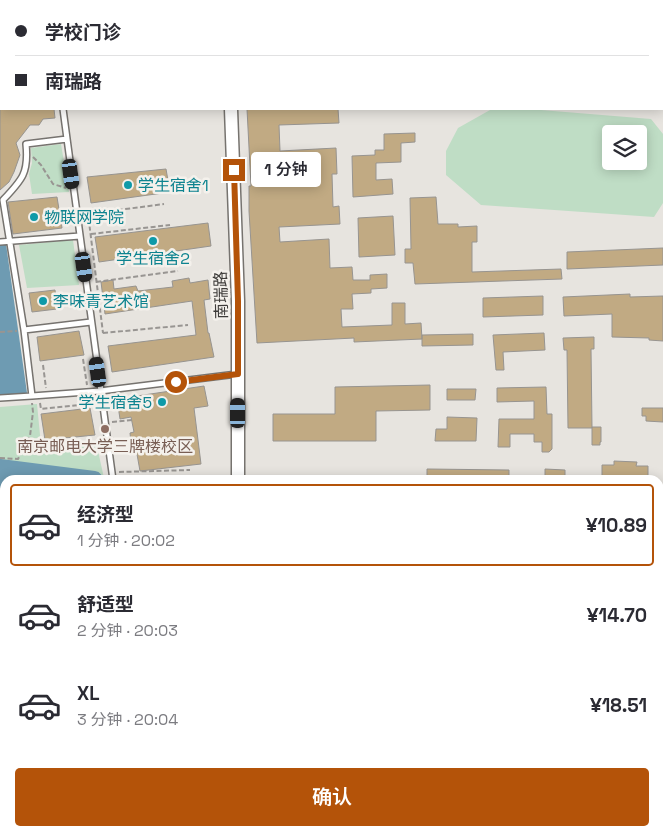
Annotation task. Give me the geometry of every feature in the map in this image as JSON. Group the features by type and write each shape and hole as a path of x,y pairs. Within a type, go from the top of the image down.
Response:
{"street":[{"name":"南瑞路","path":"231,110 237,291 238,475"}],"lane":[{"path":"63,110 113,475"},
{"path":"32,396 21,330 10,241 2,202 21,181 25,170 26,144 67,139"},
{"path":"0,242 80,236"},
{"path":"21,330 91,322"},
{"path":"0,398 100,391 238,374"}],"path":[{"path":"27,153 41,165 53,184 74,190"},
{"path":"77,216 164,204"},
{"path":"88,214 104,333"},
{"path":"91,234 170,225"},
{"path":"97,282 178,271"},
{"path":"93,334 188,325"},
{"path":"0,332 21,330"},
{"path":"42,365 47,395"},
{"path":"0,458 18,459 30,436 33,412 32,396"},
{"path":"105,423 133,420"},
{"path":"126,475 190,470"}],"green space":[{"path":"490,110 541,110 651,119 663,134 663,203 654,217 481,205 446,175 446,151 458,128"},
{"path":"61,144 69,192 32,194 29,174 32,163 31,148"},
{"path":"73,240 79,285 27,288 19,245"},
{"path":"37,404 41,445 96,442 103,475 69,475 0,469 0,407"}],"water":[{"path":"6,244 27,393 0,395 0,245"}],"building":[{"path":"0,110 54,110 55,118 43,119 39,125 30,125 16,143 20,155 9,182 0,190"},
{"path":"247,110 338,110 339,123 279,125 280,151 336,148 337,174 332,174 333,207 339,206 340,224 279,227 280,242 329,239 330,268 352,267 353,280 370,280 370,275 387,274 387,288 371,289 371,293 352,294 353,309 341,309 342,327 392,325 392,303 405,303 405,324 421,323 422,339 354,342 354,338 257,343 249,211 249,186 251,186"},
{"path":"415,133 415,142 401,143 401,162 376,163 376,180 392,179 393,194 353,197 352,156 375,155 375,150 384,150 384,134"},
{"name":"学生宿舍1","path":"166,169 170,192 91,203 87,177"},
{"name":"物联网学院","path":"57,197 62,228 13,234 8,202"},
{"path":"436,197 438,224 458,224 458,227 477,226 477,242 472,242 472,272 561,269 562,279 415,284 413,263 405,263 405,249 411,249 410,198"},
{"path":"393,216 395,255 359,257 358,218"},
{"name":"学生宿舍2","path":"208,223 211,246 99,262 95,237"},
{"path":"663,248 663,265 567,269 567,252"},
{"path":"189,278 190,283 208,280 210,299 204,300 208,333 214,357 112,372 108,346 196,335 192,301 105,314 101,282 113,280 114,289 136,286 138,291 173,287 172,281"},
{"name":"李味青艺术馆","path":"55,290 57,309 32,312 29,293"},
{"path":"630,294 630,297 663,296 663,341 649,340 649,338 612,337 612,314 564,316 563,297"},
{"path":"543,296 543,315 483,317 483,298"},
{"path":"79,331 84,355 40,361 37,337"},
{"path":"544,333 545,350 503,352 504,370 496,370 493,335"},
{"path":"473,334 473,345 422,346 422,335"},
{"path":"594,337 594,349 591,349 592,428 568,428 567,350 564,350 563,338"},
{"path":"430,385 430,410 376,411 376,441 273,441 273,414 335,414 335,387"},
{"path":"204,386 208,406 194,408 201,464 140,471 135,443 131,443 130,433 134,432 131,417 120,419 117,399"},
{"path":"546,387 547,414 552,414 552,449 549,452 542,452 542,442 534,442 534,434 510,434 510,447 498,447 499,419 534,419 534,401 497,402 497,388"},
{"path":"447,389 476,389 475,400 447,400"},
{"path":"90,408 95,435 45,440 41,414"},
{"path":"642,408 663,408 663,422 646,421 646,416 642,416"},
{"path":"447,417 477,418 476,441 435,441 436,429 447,429"},
{"path":"592,427 601,427 600,445 592,445"},
{"path":"614,461 637,462 636,466 648,466 648,475 602,475 602,465 614,465"},
{"path":"427,469 509,470 509,475 427,475"},
{"path":"545,469 565,470 565,475 545,475"}],"waterway":[{"path":"0,468 55,475"}],"place":[{"name":"学生宿舍1","path":"128,185"},
{"name":"物联网学院","path":"34,217"},
{"name":"学生宿舍2","path":"153,241"},
{"name":"李味青艺术馆","path":"43,301"},
{"name":"学生宿舍5","path":"162,402"},
{"name":"南京邮电大学三牌楼校区","path":"105,429"}],"route":[{"path":"176,382 238,374 234,170"}]}
